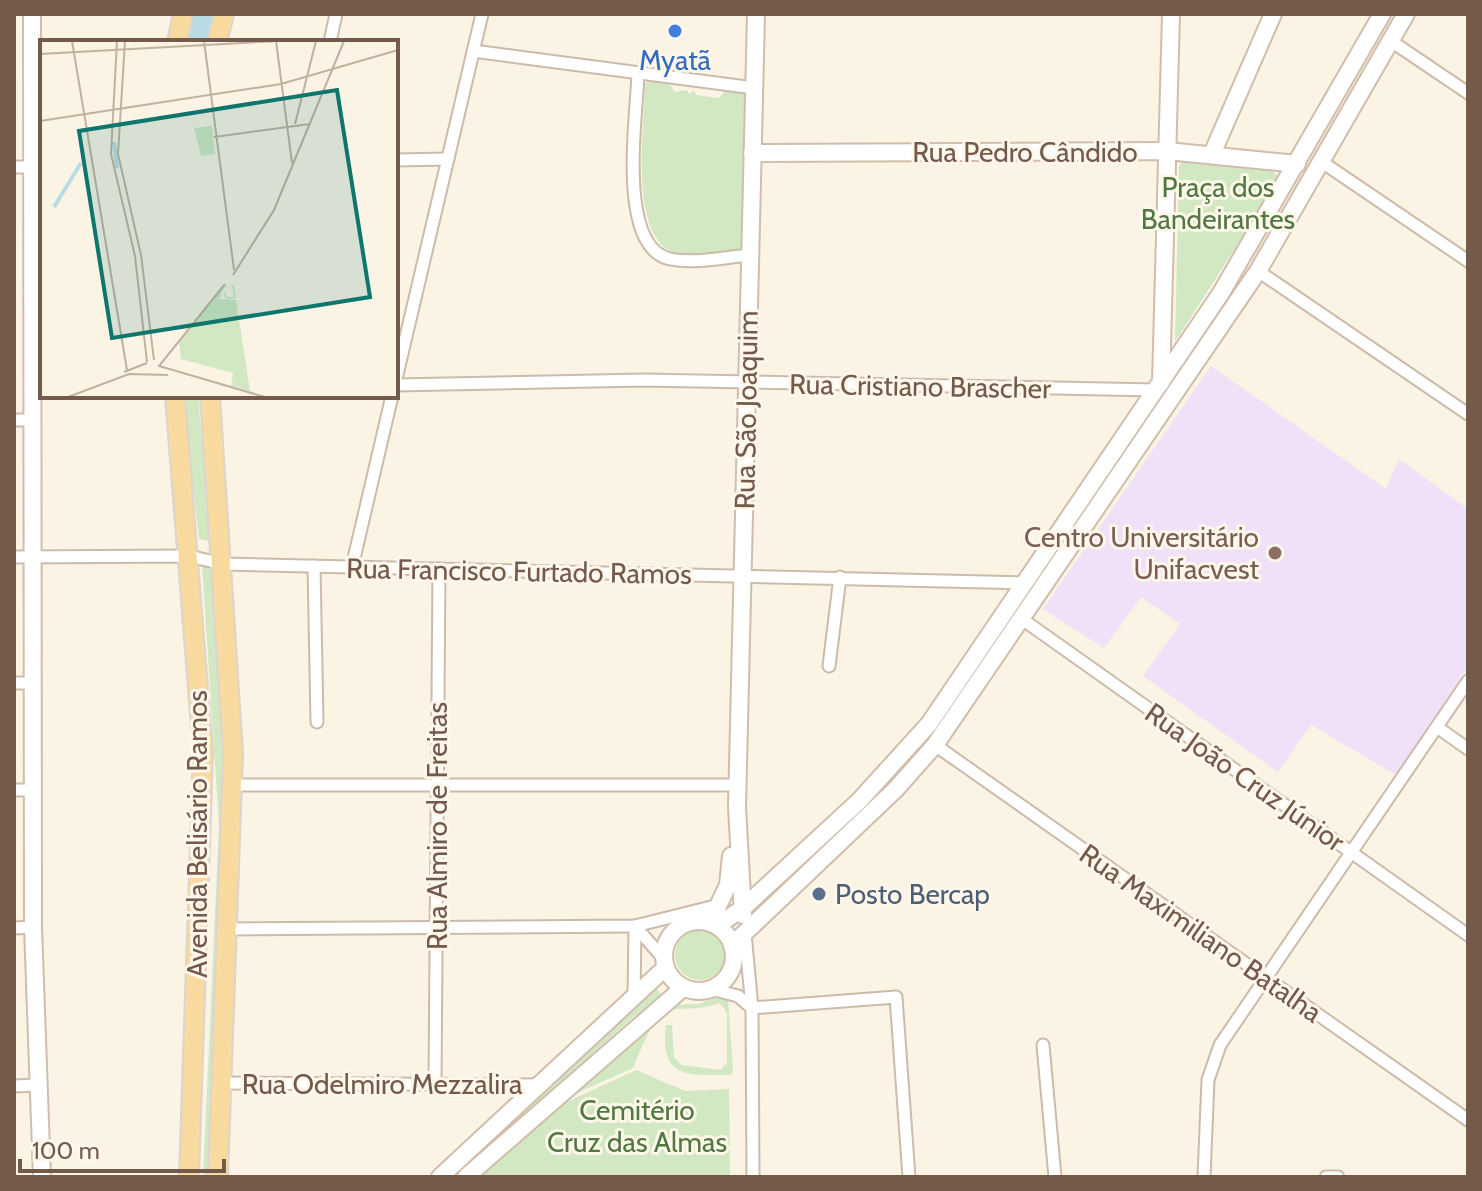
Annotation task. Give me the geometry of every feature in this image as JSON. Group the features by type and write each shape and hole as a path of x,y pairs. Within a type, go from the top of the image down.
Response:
{"main road":[{"path":"177,40 183,14"},
{"path":"218,40 224,14"},
{"name":"Avenida Belisário Ramos","path":"175,398 203,752 189,1177"},
{"name":"Avenida Belisário Ramos","path":"210,398 223,564 233,785 218,1177"}],"street":[{"path":"32,14 33,167 23,420 23,683 32,790 36,1085 42,1177"},
{"path":"330,40 336,14"},
{"path":"398,373 482,14"},
{"name":"Rua São Joaquim","path":"745,933 737,785 756,14"},
{"path":"1159,387 1171,14"},
{"path":"1212,154 1273,14"},
{"path":"440,1177 634,1001 664,963 670,935 679,927 710,923 743,908 859,801 913,746 1221,293 1382,14"},
{"path":"711,989 729,974 733,947 745,933 896,789 935,745 1258,271 1406,14"},
{"path":"1391,41 1468,93"},
{"path":"473,51 754,88"},
{"path":"638,73 634,206 641,236 649,248 670,259 750,255"},
{"name":"Rua Pedro Cândido","path":"752,153 1167,151 1297,164"},
{"path":"398,160 448,159"},
{"path":"1322,162 1468,261"},
{"path":"14,167 33,167"},
{"path":"1258,271 1468,414"},
{"name":"Rua Cristiano Brascher","path":"398,382 566,380 1159,387"},
{"path":"352,567 392,398"},
{"name":"Rua Francisco Furtado Ramos","path":"22,557 189,556 223,564 1025,583"},
{"path":"314,566 317,722"},
{"name":"Rua Almiro de Freitas","path":"435,1084 439,569"},
{"path":"829,666 840,577"},
{"name":"Rua João Cruz Júnior","path":"1022,619 1468,935"},
{"path":"1204,1177 1206,1096 1212,1063 1234,1024 1468,681"},
{"path":"1437,727 1468,749"},
{"name":"Rua Maximiliano Batalha","path":"935,745 1468,1120"},
{"path":"233,785 737,785"},
{"path":"14,790 32,790"},
{"name":"Rua São Joaquim","path":"710,923 728,885 737,807"},
{"path":"228,929 635,926 719,905"},
{"path":"676,915 710,923 748,964"},
{"path":"635,926 683,988 697,991 711,989 738,996 752,1008 896,997 909,1177"},
{"path":"634,1001 635,926"},
{"path":"14,928 33,927"},
{"path":"745,933 752,1008 753,1177"},
{"path":"466,1177 683,988"},
{"path":"1043,1045 1055,1177"},
{"name":"Rua Odelmiro Mezzalira","path":"221,1083 543,1085"},
{"path":"14,1086 36,1085"},
{"path":"1326,1177 1338,1177"}],"shaded area":[{"name":"Centro Universitário Unifacvest","path":"1211,366 1386,489 1399,459 1468,509 1468,666 1396,775 1311,725 1278,772 1143,676 1180,624 1141,597 1104,648 1043,609"}],"green space":[{"path":"188,14 212,14 207,40 183,40"},
{"path":"649,81 668,82 675,92 687,90 689,94 694,91 696,95 719,98 726,90 745,94 742,249 680,255 663,246 652,229 642,181 645,84"},
{"name":"Praça dos Bandeirantes","path":"1184,159 1272,171 1277,175 1276,184 1175,342 1179,166"},
{"path":"182,398 198,398 211,541 199,539"},
{"path":"202,564 217,565 229,796 210,1177 203,1177 219,826"},
{"path":"700,930 718,937 725,955 718,973 700,980 682,973 675,955 682,937"},
{"path":"654,986 662,995 632,1018 456,1177 448,1177 639,1005"},
{"path":"718,996 728,999 731,1075 690,1074 672,1065 665,1043 666,1025 672,1025 674,1057 681,1065 720,1070 727,1063 727,1013 720,1003 677,1009 668,1011 654,1024 633,1068 561,1100 670,1005 699,1004"},
{"name":"Cemitério Cruz das Almas","path":"636,1070 685,1091 729,1089 730,1177 480,1177 560,1105"}],"waterway":[{"path":"197,40 202,14"},
{"path":"188,36 198,36"}],"place":[{"name":"Myatã","path":"675,31"},
{"name":"Centro Universitário Unifacvest","path":"1275,553"},
{"name":"Posto Bercap","path":"819,894"}]}
